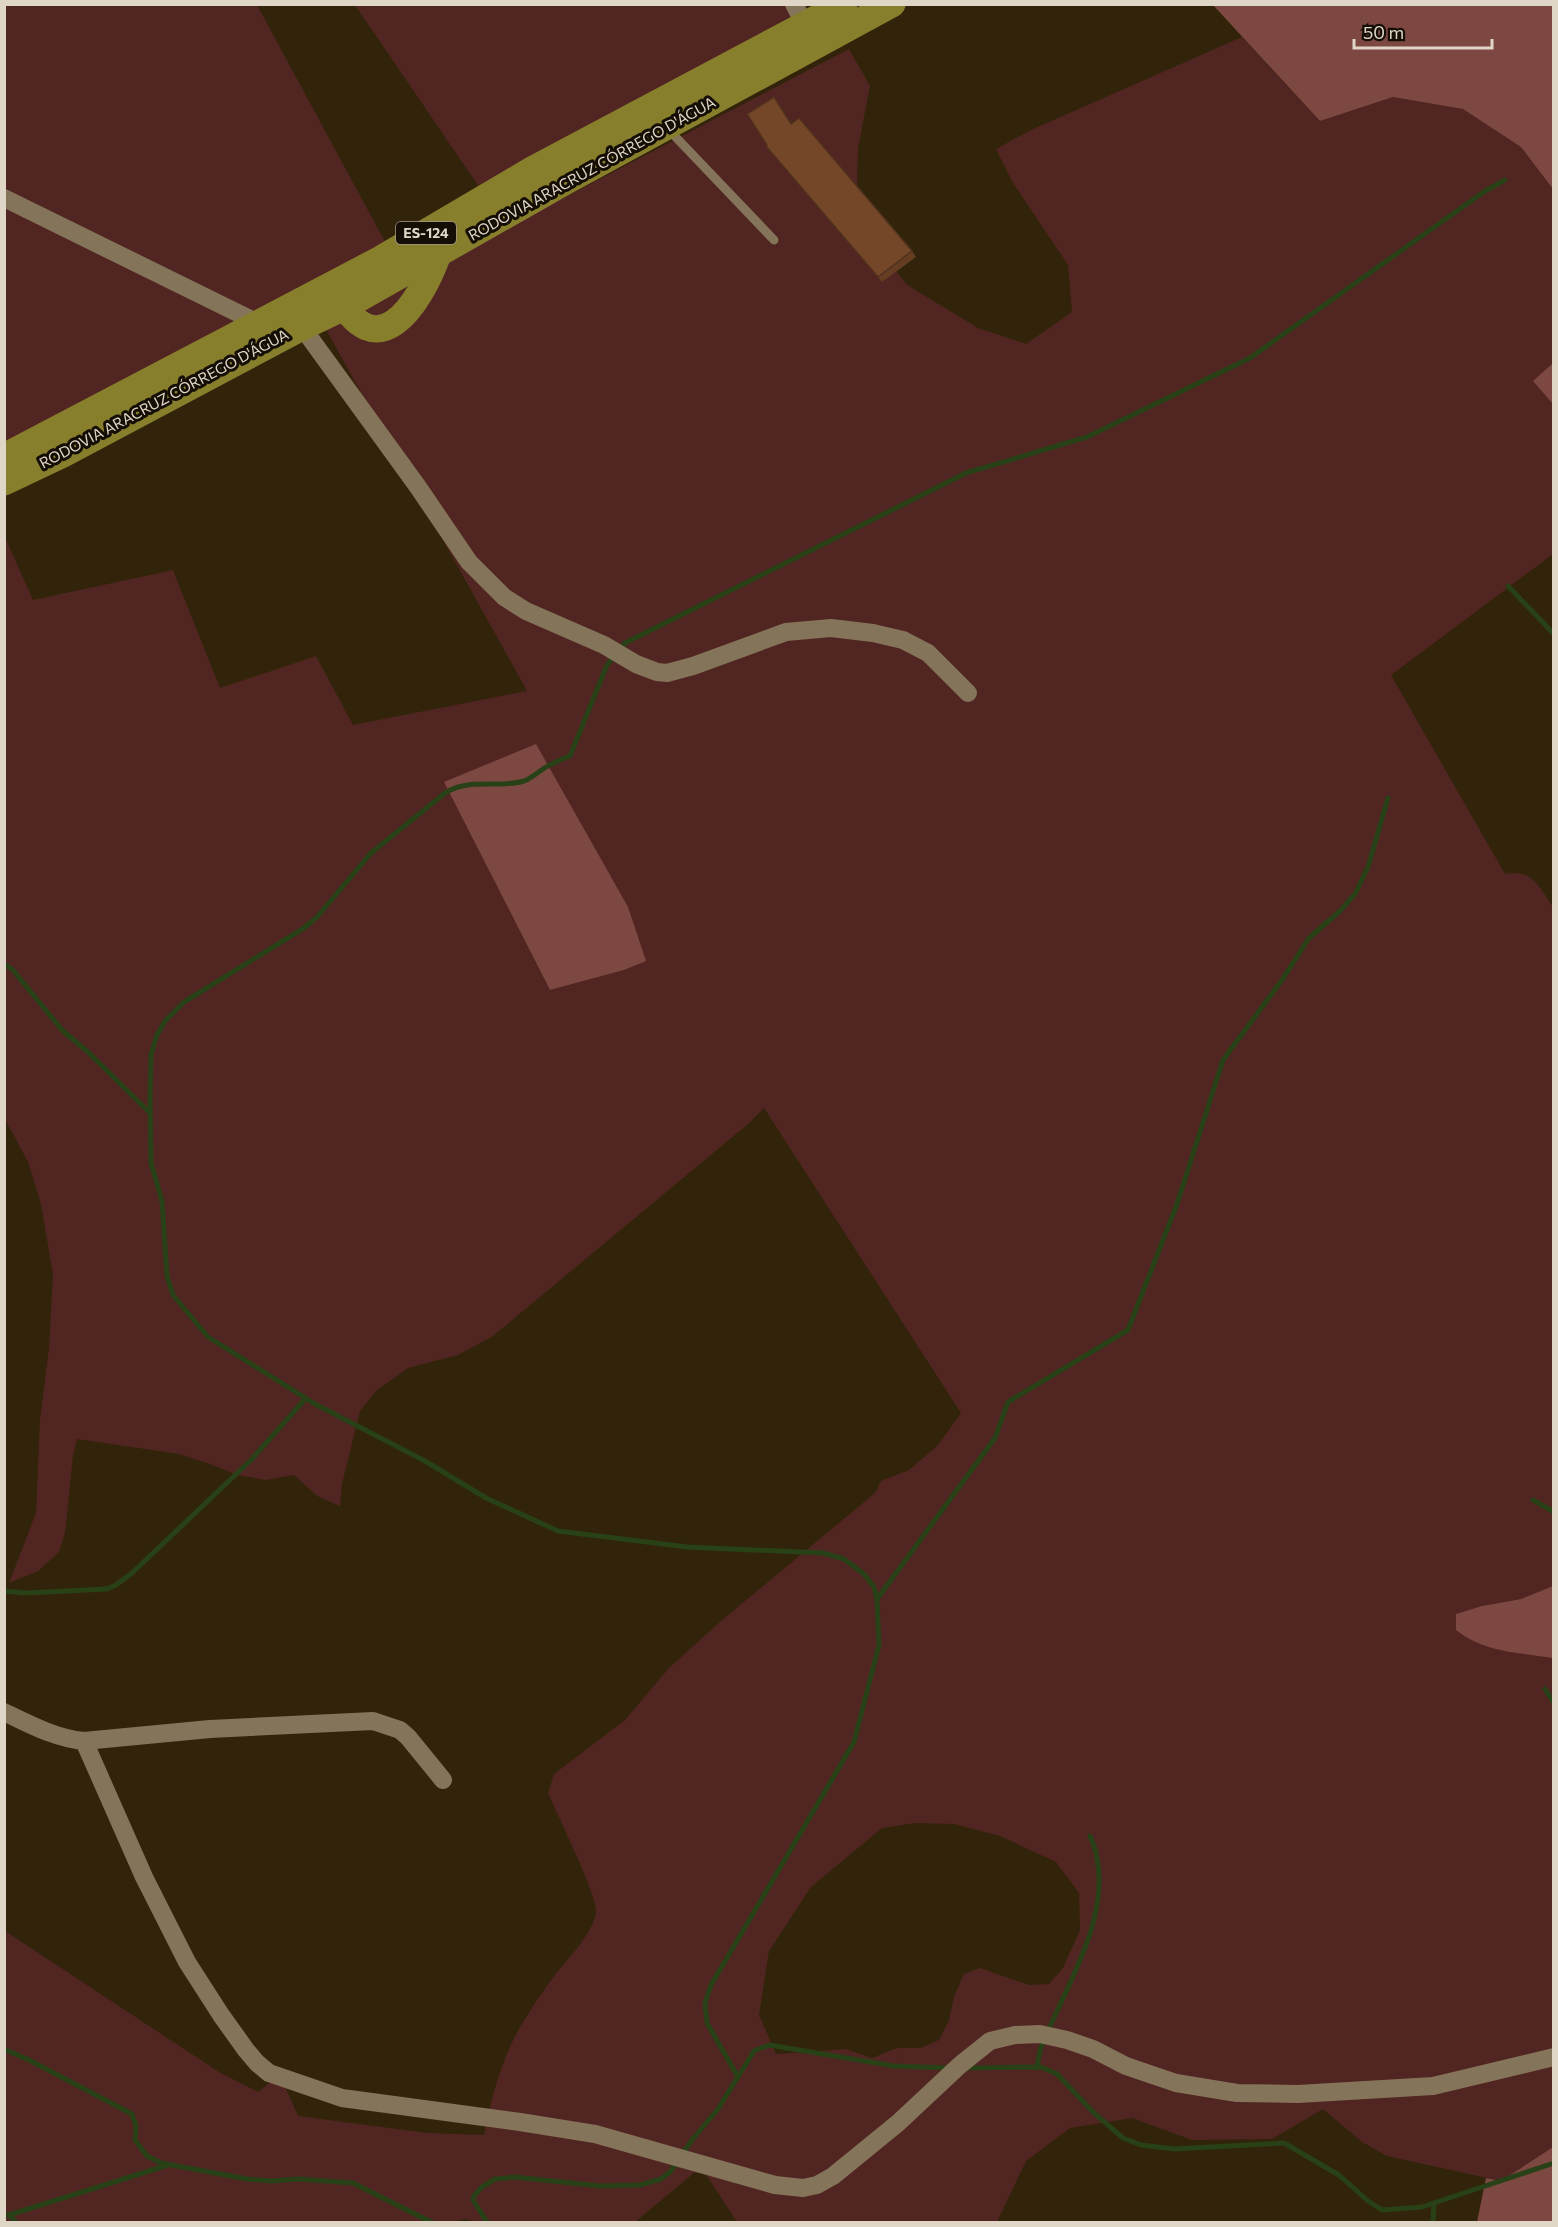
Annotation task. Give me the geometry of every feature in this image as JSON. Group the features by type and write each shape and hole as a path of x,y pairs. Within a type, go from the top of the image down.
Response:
{"main road":[{"name":"RODOVIA ARACRUZ CÓRREGO D'ÁGUA","path":"4,482 63,454 302,327 381,259 800,14 844,4"},
{"name":"RODOVIA ARACRUZ CÓRREGO D'ÁGUA","path":"4,457 258,324 338,296 438,254 566,181 891,4"},
{"path":"338,296 354,321 367,328 380,330 391,324 411,306 421,293 438,254"}],"street":[{"path":"4,198 258,324"},
{"path":"302,327 418,487 469,562 504,597 526,611 604,645 636,663 657,672 667,673 693,666 786,632 831,628 873,633 903,640 928,653 968,693"},
{"path":"4,1712 46,1733 84,1741 210,1729 373,1721 400,1730 442,1780"},
{"path":"84,1741 144,1877 187,1962 221,2015 263,2069 301,2085 342,2098 595,2134 776,2185 803,2188 817,2185 833,2176 898,2123 960,2065 990,2041 1015,2035 1040,2034 1067,2040 1093,2049 1126,2066 1176,2083 1237,2093 1298,2094 1433,2086 1554,2057"}],"lane":[{"path":"667,127 774,240"}],"shaded area":[{"path":"5,5 257,5 390,251 5,455"},
{"path":"355,5 789,5 806,34 488,200"},
{"path":"1213,5 1553,5 1553,189 1521,147 1463,109 1393,97 1320,121"},
{"path":"1242,37 1320,121 1393,97 1464,109 1521,147 1553,189 1553,363 1534,381 1553,404 1553,554 1391,675 1505,874 1522,874 1529,877 1553,907 1553,1586 1521,1599 1482,1606 1538,1655 1553,1658 1553,2147 1501,2181 1387,2156 1362,2142 1323,2109 1272,2139 1192,2140 1132,2118 1070,2128 1026,2161 997,2222 737,2222 701,2167 635,2222 478,2222 465,2219 451,2222 5,2222 5,1931 219,2072 258,2092 280,2075 298,2116 428,2133 484,2135 495,2089 511,2044 540,1995 586,1936 596,1911 584,1873 548,1793 554,1774 625,1720 669,1668 721,1621 875,1493 881,1481 909,1470 938,1445 961,1413 764,1108 748,1124 493,1336 458,1355 408,1368 376,1391 360,1411 342,1484 340,1506 317,1496 294,1475 266,1480 237,1475 179,1454 77,1439 73,1456 65,1533 59,1552 38,1571 9,1583 36,1513 40,1420 49,1348 53,1275 41,1204 28,1162 5,1119 4,535 33,600 173,570 220,688 316,656 353,725 527,691 324,326 423,271 849,49 870,86 858,148 856,219 907,285 978,328 1026,344 1072,312 1068,265 1013,183 996,149 1031,130","holes":["444,781 645,961 624,970 550,990","916,1823 954,1824 1000,1836 1056,1862 1079,1893 1080,1930 1063,1968 1049,1984 1029,1985 980,1968 964,1974 954,1997 949,2020 939,2040 921,2048 897,2048 872,2058 846,2049 776,2054 759,2015 769,1951 811,1887 882,1828"]},
{"path":"1553,363 1553,404 1533,381"},
{"path":"536,744 628,907 646,961 624,970 550,990 444,782"},
{"path":"1553,1586 1553,1658 1490,1647 1467,1638 1456,1630 1456,1614 1482,1606 1521,1599"},
{"path":"1553,2147 1553,2222 1477,2222 1486,2178 1501,2181"}],"building":[{"path":"774,97 791,124 799,118 912,251 878,277 766,146 747,114"}],"waterway":[{"path":"738,2077 707,2023 705,2003 711,1985 854,1742 879,1645 877,1599 874,1587 864,1574 844,1559 823,1553 687,1547 558,1531 486,1498 425,1461 315,1404 208,1337 173,1295 167,1276 162,1201 151,1163 151,1055 157,1035 165,1021 184,1002 304,928 317,917 371,853 445,793 454,788 474,784 524,781 570,756 607,665 625,643 966,473 1087,437 1250,358 1485,191 1505,180"},
{"path":"1508,586 1554,634"},
{"path":"877,1599 995,1438 1008,1402 1128,1330 1177,1204 1223,1060 1282,980 1309,938 1340,911 1355,894 1368,867 1388,798"},
{"path":"4,964 12,969 63,1031 88,1052 150,1113"},
{"path":"4,1591 25,1593 107,1589 116,1585 132,1573 251,1460 306,1398"},
{"path":"1533,1500 1554,1512"},
{"path":"1545,1689 1554,1703"},
{"path":"1037,2068 1040,2050 1082,1957 1097,1907 1099,1883 1097,1858 1090,1836"},
{"path":"487,2222 473,2200 482,2187 495,2179 514,2177 600,2186 640,2185 661,2179 670,2172 692,2140 718,2109 754,2051 769,2045 894,2066 950,2068"},
{"path":"4,2049 132,2114 136,2126 135,2140 147,2156 161,2163 247,2179 271,2181 298,2179 353,2183 431,2222"},
{"path":"965,2068 1041,2067 1057,2074 1094,2113 1123,2138 1141,2145 1174,2149 1284,2143 1339,2175 1368,2201 1382,2210 1422,2207 1554,2163"},
{"path":"4,2215 168,2165"},
{"path":"1433,2222 1434,2203"},
{"path":"9,2215 16,2222"}]}
